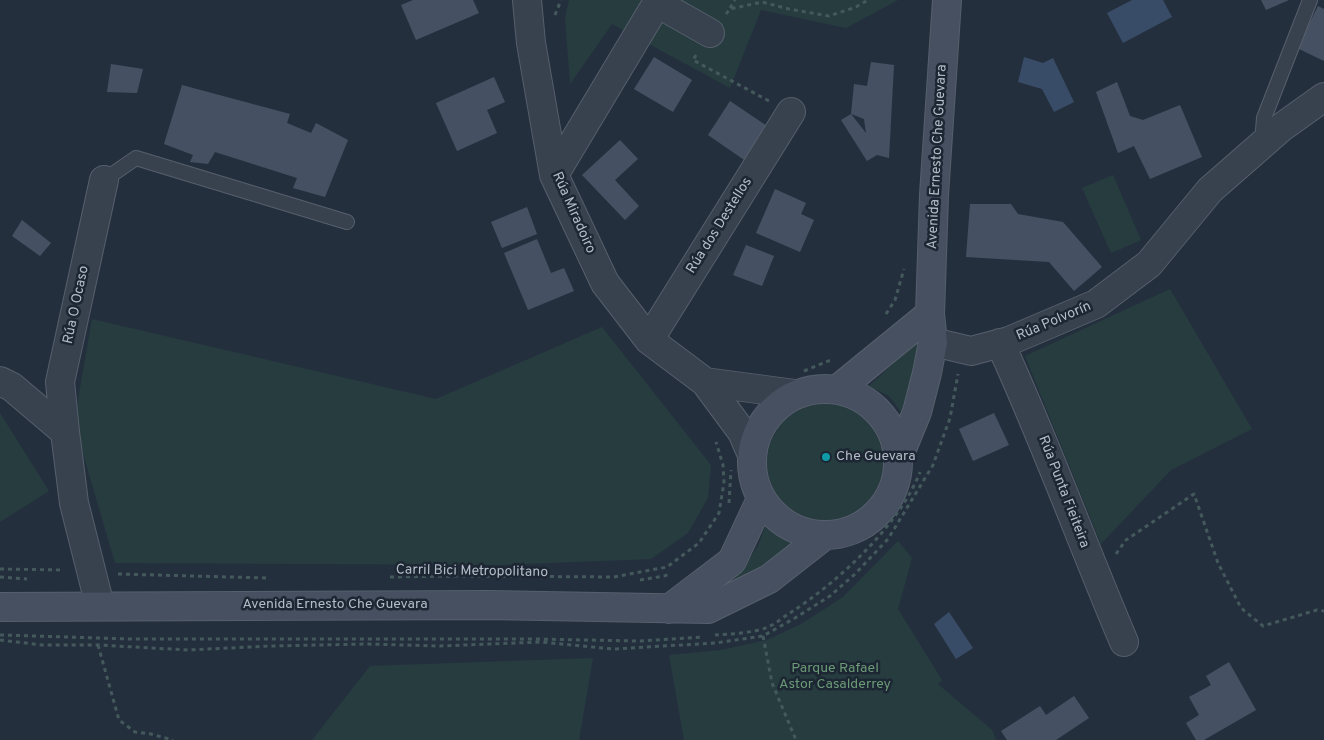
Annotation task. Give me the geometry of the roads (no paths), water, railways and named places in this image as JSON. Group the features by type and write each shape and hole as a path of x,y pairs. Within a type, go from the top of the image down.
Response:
{"main road":[{"name":"Avenida Ernesto Che Guevara","path":"899,456 917,412 933,342 930,314 934,195 947,0"},
{"path":"838,389 930,314"},
{"path":"816,388 838,389 861,397 880,412 894,432 899,456 897,480 887,503 870,520 849,532 824,536 799,531 777,518 761,499 753,478 741,460 765,419 778,405 795,394 816,388"},
{"path":"669,609 732,561 761,499"},
{"name":"Avenida Ernesto Che Guevara","path":"0,607 488,605 708,609 769,580 824,536"}],"street":[{"name":"Rúa Miradoiro","path":"527,0 531,43 554,175 605,283 649,340 705,382 742,432 741,460"},
{"path":"554,175 657,3 710,34"},
{"name":"Rúa Polvorín","path":"933,342 971,351 1000,343 1096,304 1149,264 1210,190 1282,127 1324,97"},
{"name":"Rúa dos Destellos","path":"649,340 791,112"},
{"name":"Rúa O Ocaso","path":"100,606 74,503 60,382 104,180"},
{"name":"Rúa Punta Fieiteira","path":"1000,343 1045,446 1124,642"},
{"path":"0,381 12,386 65,432"},
{"name":"Rúa Miradoiro","path":"705,382 795,394"}],"lane":[{"path":"1262,145 1264,118 1310,0"},
{"path":"104,180 136,158 347,222"}],"water":[{"path":"1132,0 1163,0 1172,17 1123,43 1107,13"},
{"path":"1024,57 1043,63 1053,58 1074,102 1054,112 1042,89 1018,82"},
{"path":"949,612 973,648 956,659 934,624"}],"place":[{"name":"Che Guevara","path":"826,457"}],"park label":[{"name":"Parque Rafael Astor Casalderrey","path":"835,678"}]}
